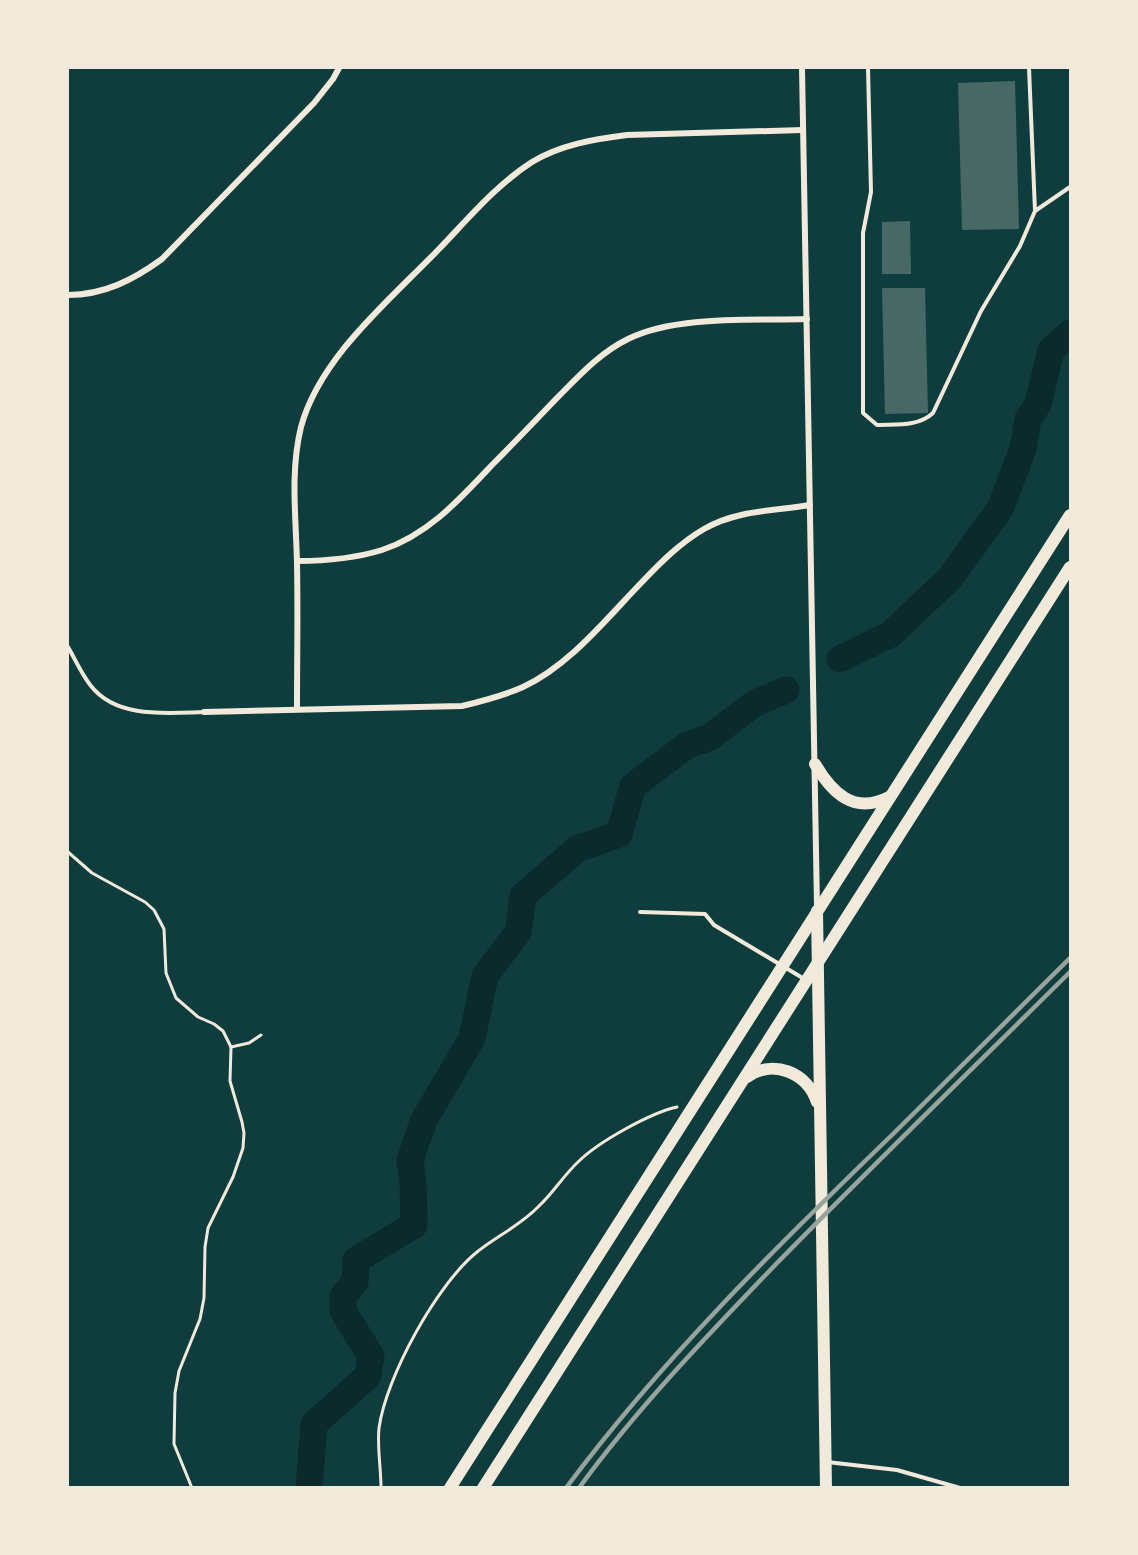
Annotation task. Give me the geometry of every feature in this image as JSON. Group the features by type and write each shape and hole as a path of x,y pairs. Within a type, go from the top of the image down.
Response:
{"main road":[{"path":"450,1488 1071,515"},
{"path":"483,1488 1071,567"},
{"path":"815,764 825,781 845,799 869,804 879,803 890,797"},
{"path":"818,911 826,1488"},
{"path":"744,1079 756,1071 769,1069 792,1072 803,1078 810,1086 819,1111"}],"street":[{"path":"68,295 96,292 125,282 162,259 314,103 339,68"},
{"path":"802,68 818,911"},
{"path":"297,709 297,561 294,474 296,454 302,425 315,393 336,359 360,330 489,198 518,172 553,151 604,137 803,130"},
{"path":"297,561 354,557 384,549 411,536 441,517 588,367 626,340 655,328 693,323 807,319"},
{"path":"204,712 462,706 496,698 524,687 549,672 683,542 731,517 755,511 810,505"}],"lane":[{"path":"868,68 871,192 863,233 863,413 877,425 909,424 925,420 933,413 981,311 1020,246 1035,211 1029,68"},
{"path":"1035,211 1071,186"},
{"path":"68,646 92,687 114,705 148,713 204,712"},
{"path":"640,912 705,914 714,925 806,980"},
{"path":"826,1462 897,1470 960,1488"}],"path":[{"path":"68,852 92,873 145,902 154,910 164,929 166,973 176,998 198,1017 223,1031 231,1047 230,1081 242,1122 243,1148 233,1177 208,1228 205,1247 204,1298 200,1319 179,1371 175,1393 174,1444 192,1488"},
{"path":"231,1047 249,1043 261,1035"},
{"path":"381,1488 379,1430 384,1403 400,1361 451,1278 476,1253 539,1206 578,1161 599,1145 662,1111 677,1107"}],"building":[{"path":"1015,81 1019,229 962,230 958,83"},
{"path":"910,221 911,274 882,274 882,222"},
{"path":"882,288 925,288 928,413 885,414"}],"waterway":[{"path":"840,659 891,634 950,578 1000,509 1023,449 1028,419 1038,404 1051,350 1070,333"},
{"path":"309,1488 314,1424 368,1376 371,1356 343,1311 343,1296 355,1282 356,1260 414,1225 410,1160 424,1120 472,1038 485,976 518,932 523,896 577,849 619,834 633,786 686,746 710,737 755,703 786,690"}],"railway":[{"path":"566,1488 641,1394 722,1304 1070,958"},
{"path":"579,1488 649,1400 725,1317 1070,972"}]}
